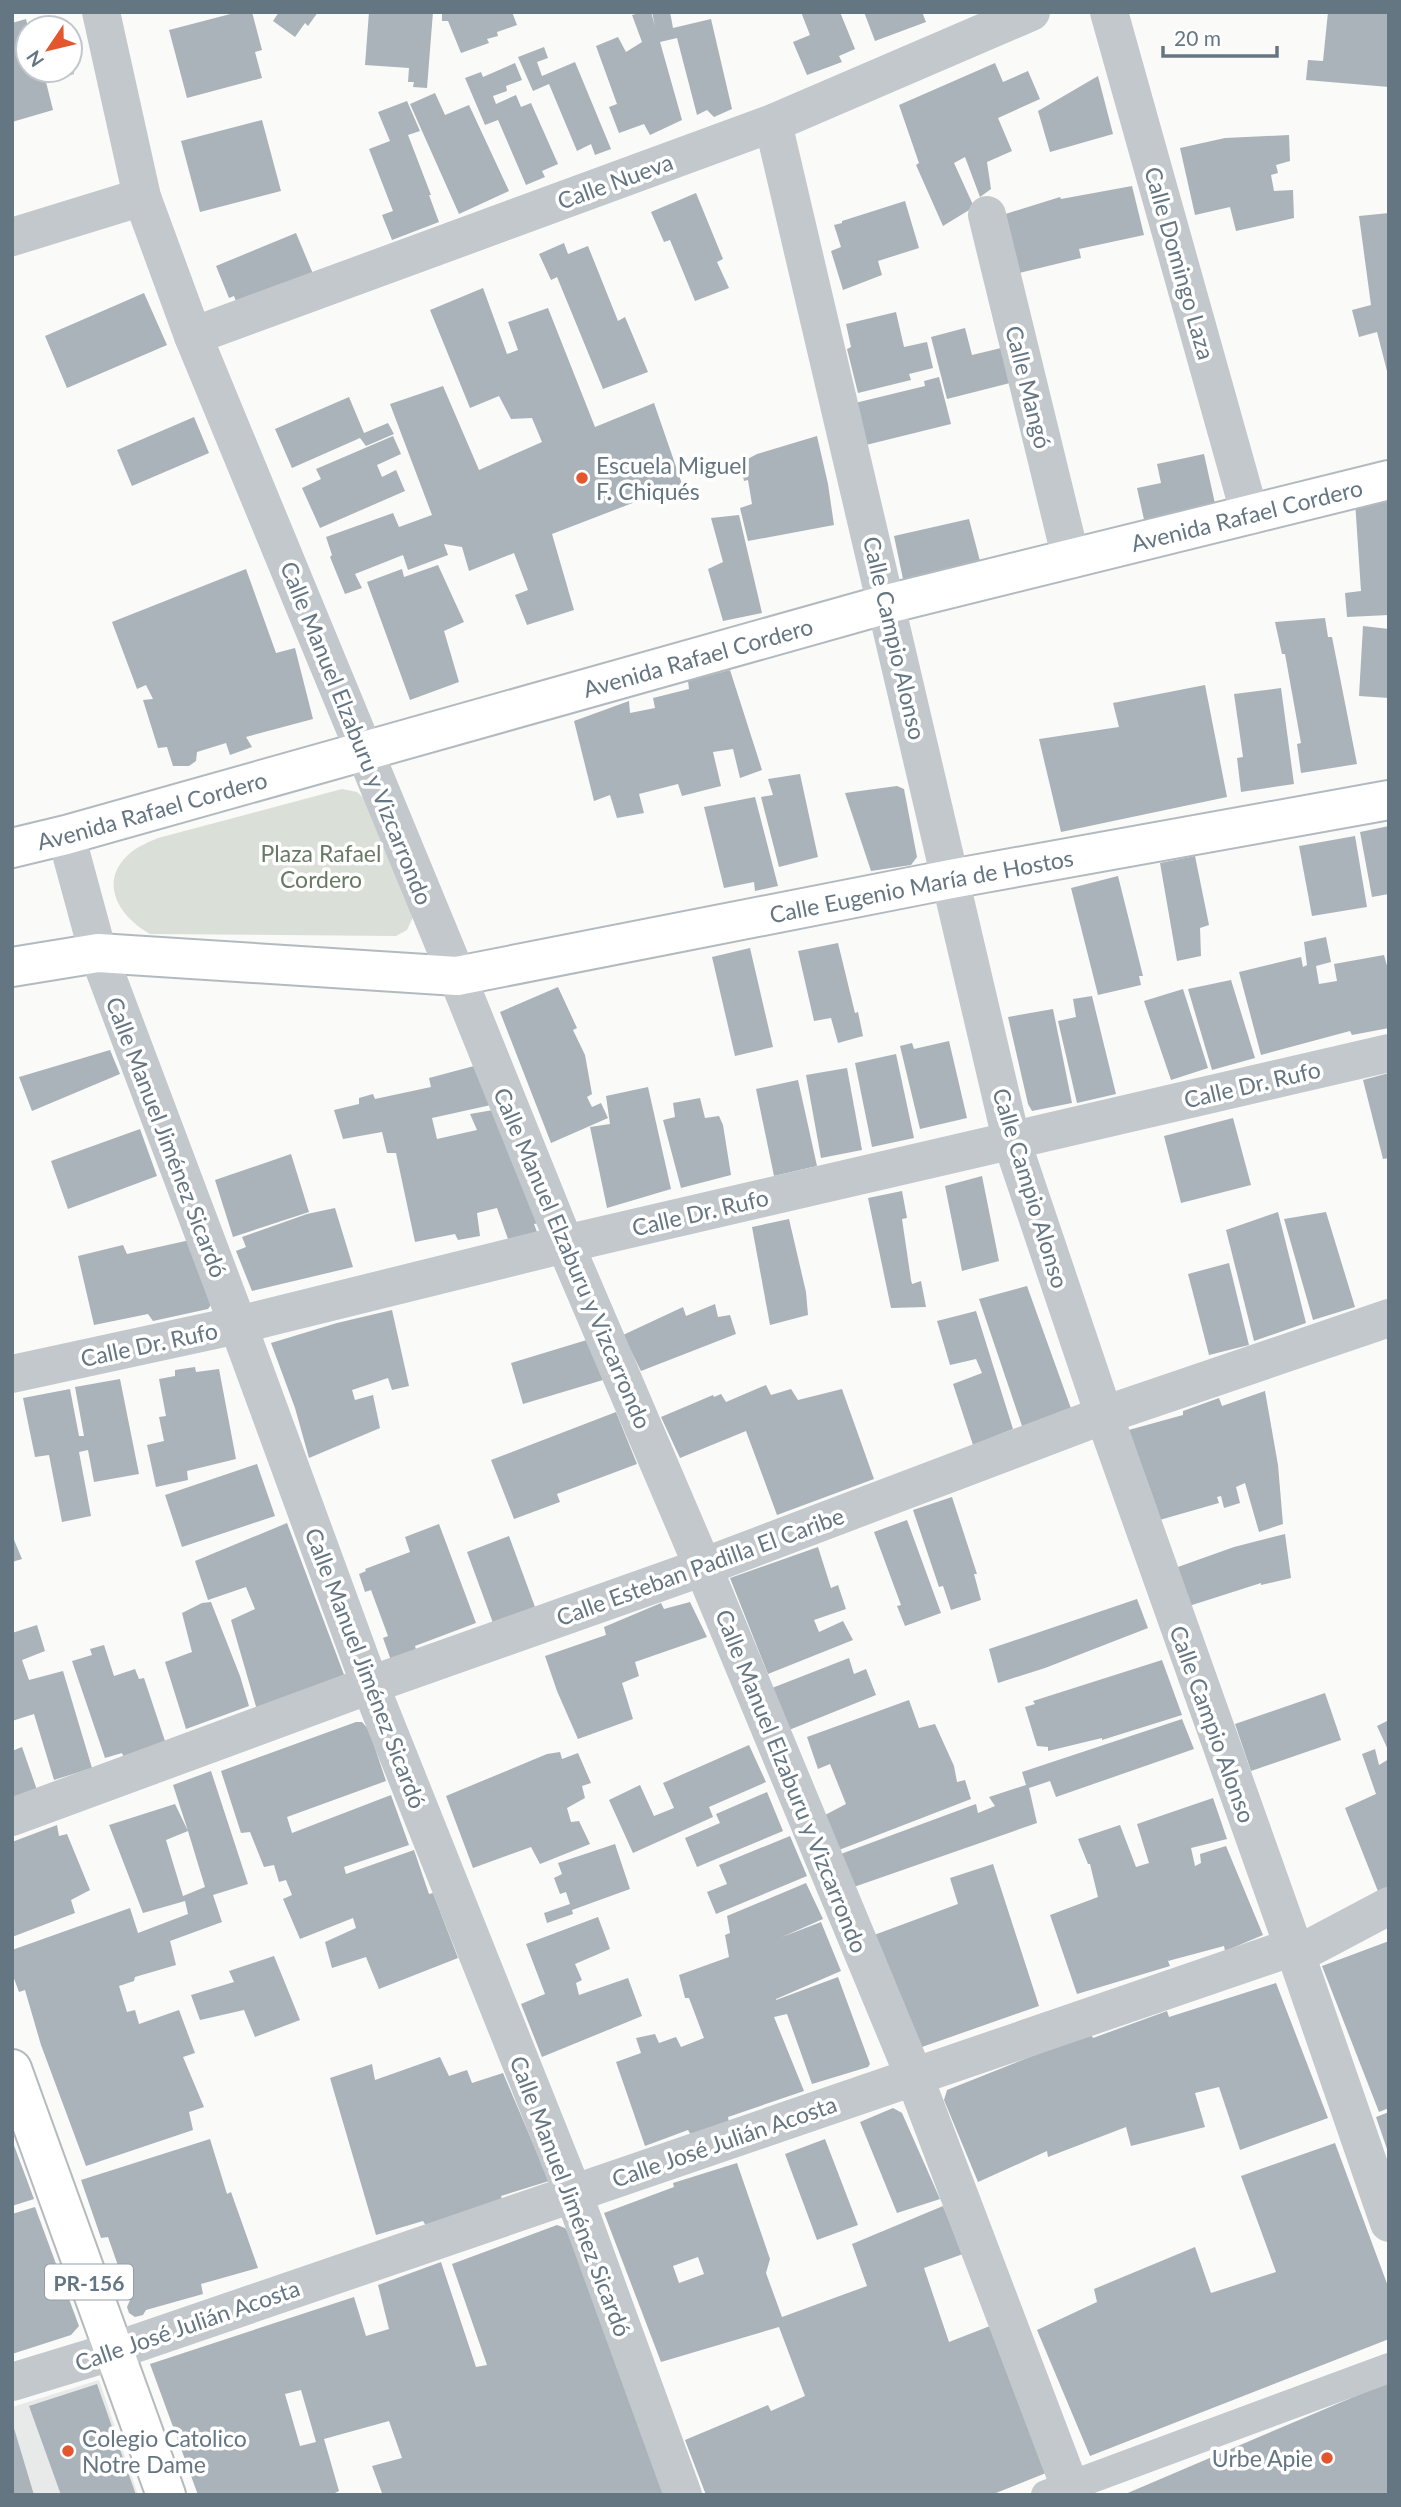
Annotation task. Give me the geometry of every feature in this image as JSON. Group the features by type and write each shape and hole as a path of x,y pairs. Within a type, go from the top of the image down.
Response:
{"main road":[{"name":"Avenida Rafael Cordero","path":"12,848 887,604 1389,480"},
{"name":"Calle Eugenio María de Hostos","path":"457,976 951,879 1389,800"},
{"path":"12,967 98,953 457,976"},
{"name":"PR-156","path":"12,2069 166,2495"}],"street":[{"name":"Calle Manuel Elzaburu y Vizcarrondo","path":"101,12 142,197 193,336 565,1244 703,1567 914,2076 1062,2492"},
{"name":"Calle Nueva","path":"193,336 773,123 1031,12"},
{"name":"Calle Domingo Laza","path":"1109,12 1251,514"},
{"name":"Calle Campio Alonso","path":"773,123 1011,1139 1104,1415 1389,2223"},
{"path":"12,237 142,197"},
{"name":"Calle Mangó","path":"986,215 1071,559"},
{"name":"Calle Manuel Jiménez Sicardó","path":"66,835 98,953 370,1685 573,2193 683,2495"},
{"name":"Calle Dr. Rufo","path":"12,1374 238,1325 565,1244 1389,1053"},
{"name":"Calle Esteban Padilla El Caribe","path":"12,1817 370,1685 703,1567 1104,1415 1389,1318"},
{"name":"Calle José Julián Acosta","path":"12,2382 114,2351 1293,1947 1304,1951 1389,1906"},
{"path":"1062,2492 1389,2368"}],"shaded area":[{"name":"Colegio Catolico Notre Dame","path":"99,2380 138,2495 12,2495 12,2407"}],"green space":[{"name":"Plaza Rafael Cordero","path":"342,789 357,792 370,804 414,915 407,930 396,936 150,934 131,920 117,901 114,880 117,869 129,854 145,844 158,838"}],"building":[{"path":"238,12 252,12 262,50 255,52 262,78 187,98 169,30"},
{"path":"279,12 318,12 308,26 305,23 295,37 273,21"},
{"path":"369,12 433,12 427,88 413,87 414,82 408,82 409,68 365,65"},
{"path":"442,12 512,12 517,25 497,32 498,36 487,39 489,43 461,53 448,21 442,21"},
{"path":"651,12 655,26 652,12 670,12 673,28 711,19 732,109 714,117 707,110 697,115 677,38 660,42 682,120 650,135 644,124 619,133 609,107 617,104 596,46 618,37 626,52 642,42 632,15"},
{"path":"801,12 840,12 855,49 839,56 842,62 807,75 793,42 810,35"},
{"path":"864,12 922,12 926,22 875,41"},
{"path":"1328,12 1389,12 1389,87 1306,80 1308,60 1323,61"},
{"path":"12,23 14,84 46,84 53,110 12,122"},
{"path":"544,47 548,58 537,62 542,76 575,62 611,149 595,155 591,144 577,151 549,84 533,91 518,57"},
{"path":"515,63 522,80 506,86 507,91 493,96 496,104 516,95 521,107 531,103 558,164 542,171 545,177 526,185 498,120 485,125 465,78 481,72 483,77"},
{"path":"995,63 1003,82 1028,71 1040,99 998,118 1012,151 987,162 991,189 980,197 965,157 954,163 974,207 943,226 916,165 919,163 899,105"},
{"path":"1098,76 1113,134 1050,152 1038,111"},
{"path":"435,93 445,115 469,105 509,191 459,214 410,104"},
{"path":"407,101 420,131 408,135 439,222 392,240 382,215 393,211 369,149 390,141 378,112"},
{"path":"262,120 281,191 200,212 181,141"},
{"path":"1289,135 1290,161 1276,165 1278,173 1271,175 1274,191 1293,190 1294,218 1236,231 1230,207 1195,215 1180,148 1225,138"},
{"path":"1132,186 1144,235 1079,249 1081,258 1011,275 999,216 1060,197 1061,199"},
{"path":"696,193 723,259 717,262 729,288 695,301 670,240 664,242 651,212"},
{"path":"905,201 919,248 878,261 882,275 843,290 831,251 841,247 834,225"},
{"path":"1389,213 1388,375 1377,332 1359,337 1352,310 1371,305 1359,216"},
{"path":"296,233 316,281 240,312 234,296 229,298 216,266"},
{"path":"564,243 568,254 588,246 618,321 625,317 648,372 603,389 557,277 551,280 539,254"},
{"path":"483,288 507,354 518,350 508,322 548,308 595,427 654,403 682,484 552,534 574,610 527,625 515,595 528,590 514,553 469,571 462,547 444,544 448,555 408,570 403,555 355,574 362,588 345,594 330,557 332,555 326,537 393,513 399,527 432,515 390,404 443,386 479,470 542,442 532,418 511,419 499,396 470,408 430,310"},
{"path":"144,293 167,345 67,388 45,336"},
{"path":"896,312 904,347 927,342 933,368 909,374 911,380 858,393 847,349 851,347 846,324"},
{"path":"965,328 972,355 1001,348 1010,383 947,399 931,337"},
{"path":"939,377 951,424 866,445 855,403 925,386 924,381"},
{"path":"349,397 364,433 388,423 394,434 366,446 360,438 292,468 275,429"},
{"path":"194,417 209,453 132,486 117,450"},
{"path":"393,436 401,454 377,465 382,477 396,470 405,491 320,528 302,488 321,479 316,469"},
{"path":"817,436 834,525 748,541 740,508 752,504 748,480 744,481 740,463 757,454"},
{"path":"1204,454 1216,508 1145,524 1137,488 1161,483 1157,464"},
{"path":"1389,499 1389,615 1347,617 1345,593 1361,591 1355,501"},
{"path":"739,515 762,613 723,621 708,569 723,562 711,518"},
{"path":"969,519 980,561 903,579 894,536"},
{"path":"438,565 464,622 444,631 459,682 410,700 367,582 402,569 404,577"},
{"path":"246,569 276,653 295,648 313,719 246,737 252,747 230,755 226,743 197,752 196,761 189,766 173,766 167,747 158,748 143,700 153,699 146,685 137,689 112,622"},
{"path":"1325,618 1328,637 1332,637 1357,764 1301,773 1297,744 1301,743 1285,654 1282,654 1275,622"},
{"path":"1363,626 1389,629 1389,698 1359,696"},
{"path":"730,670 762,770 740,778 733,749 713,752 721,786 682,796 678,784 639,794 644,813 617,818 610,795 594,801 574,721 629,701 630,713 655,708 653,698 689,689 688,681"},
{"path":"1205,685 1227,797 1061,832 1039,739 1119,727 1113,703"},
{"path":"1281,688 1294,784 1241,792 1237,758 1243,757 1234,694"},
{"path":"800,774 818,857 779,867 761,797 773,795 768,779"},
{"path":"897,786 904,789 917,857 911,865 871,871 845,793"},
{"path":"755,797 778,886 755,891 754,882 724,888 704,807"},
{"path":"1389,826 1389,894 1372,897 1360,832"},
{"path":"1355,836 1367,907 1312,916 1299,846"},
{"path":"1195,856 1209,925 1200,928 1201,956 1177,961 1160,863"},
{"path":"1118,876 1143,976 1139,976 1141,985 1098,995 1071,888"},
{"path":"1326,937 1331,962 1316,966 1319,984 1337,981 1334,964 1384,955 1389,973 1389,1028 1352,1035 1350,1031 1261,1055 1239,972 1301,957 1303,967 1307,965 1304,942"},
{"path":"838,943 863,1036 838,1043 831,1018 814,1021 798,951"},
{"path":"750,948 773,1047 735,1056 712,957"},
{"path":"1231,980 1255,1058 1212,1070 1188,989"},
{"path":"558,987 577,1028 573,1030 585,1055 592,1094 587,1097 592,1107 601,1103 608,1118 551,1143 500,1012"},
{"path":"1183,989 1208,1068 1171,1080 1144,1001"},
{"path":"1092,996 1116,1094 1077,1103 1058,1021 1076,1017 1073,999"},
{"path":"1053,1009 1072,1103 1032,1111 1028,1104 1008,1017"},
{"path":"949,1041 967,1118 920,1129 900,1046 912,1043 914,1049"},
{"path":"110,1050 120,1074 32,1111 19,1077"},
{"path":"896,1054 914,1138 872,1147 855,1063"},
{"path":"474,1066 491,1105 432,1118 437,1139 477,1130 470,1114 493,1110 540,1223 534,1224 537,1232 508,1239 497,1208 477,1213 480,1236 458,1240 455,1234 415,1242 396,1153 387,1153 382,1132 343,1139 334,1110 359,1104 359,1098 373,1094 375,1099 431,1087 429,1078"},
{"path":"847,1068 862,1150 821,1158 806,1075"},
{"path":"1389,1073 1389,1158 1383,1159 1363,1080"},
{"path":"798,1080 817,1166 774,1176 756,1089"},
{"path":"648,1087 671,1189 607,1208 590,1127 610,1124 606,1096"},
{"path":"700,1098 705,1118 719,1116 723,1125 731,1175 681,1188 663,1120 675,1117 673,1103"},
{"path":"1233,1118 1251,1185 1181,1203 1164,1136"},
{"path":"140,1129 157,1176 68,1209 51,1161"},
{"path":"291,1154 309,1212 233,1237 215,1180"},
{"path":"982,1176 999,1261 962,1271 945,1186"},
{"path":"902,1191 907,1218 902,1219 911,1280 912,1284 921,1281 926,1307 891,1308 868,1198"},
{"path":"335,1208 353,1267 252,1291 236,1251 246,1247 242,1237 307,1214"},
{"path":"1278,1212 1306,1323 1254,1341 1226,1230"},
{"path":"1326,1212 1355,1307 1313,1320 1284,1219"},
{"path":"789,1219 806,1292 808,1315 770,1325 752,1227"},
{"path":"190,1240 213,1302 208,1309 153,1321 148,1314 94,1325 78,1256 123,1245 127,1254"},
{"path":"1229,1263 1249,1345 1209,1355 1188,1274"},
{"path":"1027,1286 1073,1414 1024,1432 979,1299"},
{"path":"715,1304 718,1317 730,1315 736,1334 641,1371 623,1335 683,1307 686,1316"},
{"path":"392,1310 409,1386 392,1390 388,1378 352,1390 355,1400 373,1395 380,1428 309,1458 295,1408 271,1343"},
{"path":"976,1311 1013,1429 973,1445 953,1384 982,1373 976,1359 950,1365 937,1321"},
{"path":"590,1339 603,1380 523,1404 511,1363"},
{"path":"195,1367 196,1372 219,1369 236,1459 187,1471 188,1480 156,1487 147,1445 164,1441 159,1417 166,1416 159,1379 175,1376 175,1370"},
{"path":"120,1379 139,1474 94,1482 88,1450 79,1452 91,1516 62,1522 49,1455 35,1457 23,1398 70,1389 79,1436 84,1436 75,1387"},
{"path":"766,1385 771,1395 791,1389 798,1400 842,1389 874,1479 777,1515 746,1431 680,1458 661,1417 713,1395 714,1397 721,1394 726,1402"},
{"path":"1265,1391 1278,1465 1283,1524 1259,1532 1245,1483 1236,1487 1240,1503 1224,1508 1221,1496 1217,1497 1219,1503 1156,1521 1125,1431 1183,1415 1183,1411 1219,1398 1222,1406"},
{"path":"616,1412 637,1464 557,1494 560,1502 514,1519 491,1460"},
{"path":"257,1464 275,1516 182,1547 165,1495"},
{"path":"952,1497 977,1574 974,1574 981,1600 951,1610 943,1586 939,1587 913,1510"},
{"path":"907,1520 941,1613 905,1626 897,1606 901,1605 874,1532"},
{"path":"287,1523 346,1680 257,1710 231,1620 255,1609 246,1587 208,1600 195,1561"},
{"path":"439,1524 476,1623 415,1646 417,1653 392,1663 383,1638 388,1636 371,1590 365,1592 359,1574 366,1571 365,1569 410,1552 405,1537"},
{"path":"1285,1534 1291,1578 1261,1583 1189,1606 1175,1568 1234,1547"},
{"path":"12,1535 22,1559 12,1562"},
{"path":"509,1536 535,1607 493,1623 467,1552"},
{"path":"818,1547 831,1588 838,1585 846,1609 814,1620 819,1632 843,1621 853,1640 768,1674 730,1578"},
{"path":"1137,1599 1148,1628 998,1683 989,1649"},
{"path":"211,1602 249,1706 186,1729 165,1662 192,1652 182,1613 202,1603"},
{"path":"690,1602 707,1637 635,1662 639,1676 622,1683 633,1719 578,1739 545,1656 606,1635 604,1627 661,1603 664,1609"},
{"path":"37,1625 45,1651 22,1660 29,1680 63,1671 92,1768 54,1780 34,1714 12,1721 12,1633"},
{"path":"104,1645 114,1676 135,1669 139,1679 144,1678 166,1744 124,1758 122,1753 105,1758 72,1661 92,1655 90,1649"},
{"path":"849,1658 854,1674 866,1669 876,1695 789,1730 772,1688"},
{"path":"1162,1660 1182,1715 1102,1740 1048,1751 1048,1747 1037,1746 1025,1707 1035,1704 1033,1701"},
{"path":"1325,1693 1341,1740 1251,1771 1235,1724"},
{"path":"909,1700 919,1728 935,1724 954,1766 957,1782 965,1780 971,1799 839,1850 825,1815 846,1804 830,1764 818,1769 807,1737"},
{"path":"1182,1719 1194,1749 1056,1797 1050,1781 1029,1788 1037,1823 851,1888 838,1855 976,1804 978,1813 995,1806 989,1797 1026,1785 1022,1772"},
{"path":"1389,1720 1389,1752 1377,1726"},
{"path":"362,1722 369,1730 386,1781 287,1817 292,1833 391,1795 409,1845 344,1867 346,1874 414,1850 429,1894 433,1893 458,1958 379,1989 366,1957 332,1968 325,1942 356,1928 353,1918 300,1939 283,1899 292,1895 286,1880 279,1882 274,1865 264,1867 250,1832 241,1833 221,1771"},
{"path":"749,1745 766,1782 709,1807 713,1817 633,1853 609,1800 640,1785 654,1816 674,1808 663,1783"},
{"path":"22,1747 37,1790 12,1799 12,1751"},
{"path":"1375,1749 1379,1765 1389,1759 1389,1896 1381,1899 1345,1808 1376,1794 1362,1754"},
{"path":"560,1752 562,1759 578,1753 591,1783 582,1786 585,1798 567,1808 571,1822 579,1821 590,1844 540,1864 531,1847 473,1868 446,1796 547,1754"},
{"path":"211,1771 248,1884 213,1895 222,1922 170,1941 176,1965 135,1977 134,1981 119,1986 127,2012 135,2010 139,2024 179,2010 195,2053 183,2057 204,2107 189,2112 193,2130 86,2166 41,2045 25,1990 19,1992 12,1973 12,1950 130,1908 138,1933 188,1914 185,1901 143,1913 109,1825 175,1804 188,1831 173,1785","holes":["188,1831 205,1887 183,1896 166,1840"]},
{"path":"767,1792 783,1831 697,1867 685,1838 720,1823 716,1814"},
{"path":"1213,1798 1227,1839 1191,1848 1195,1866 1201,1863 1200,1854 1226,1846 1263,1935 1225,1951 1224,1946 1168,1961 1170,1966 1077,1994 1050,1915 1098,1897 1090,1864 1078,1839 1120,1825 1136,1867 1149,1863 1137,1824"},
{"path":"57,1825 59,1836 67,1834 90,1890 71,1900 75,1913 12,1937 12,1842"},
{"path":"790,1836 807,1876 716,1914 707,1892 727,1884 719,1865"},
{"path":"615,1844 630,1889 572,1910 573,1914 547,1923 544,1913 570,1904 566,1892 560,1894 554,1878 562,1874 558,1863"},
{"path":"993,1864 1039,2006 922,2047 874,1935 958,1904 950,1878"},
{"path":"806,1883 823,1919 782,1937 821,1922 841,1971 776,2000 838,1977 870,2064 868,2067 812,2084 787,2014 774,2017 804,2091 728,2117 729,2123 691,2135 688,2130 645,2146 616,2062 641,2053 636,2038 655,2034 659,2043 676,2037 681,2047 704,2038 689,1998 685,1998 679,1975 729,1957 725,1935 730,1933 727,1916"},
{"path":"598,1917 610,1949 575,1964 582,1980 576,1983 579,1995 628,1978 642,2016 542,2057 521,2004 545,1994 526,1944"},
{"path":"1389,1941 1389,2108 1379,2112 1322,1966"},
{"path":"274,1956 300,2020 255,2037 244,2010 200,2020 191,1995 234,1982 229,1971"},
{"path":"1276,1983 1328,2118 1240,2150 1219,2087 1195,2093 1205,2127 1131,2146 1126,2127 1048,2157 1047,2151 978,2182 944,2100 947,2090 1090,2033 1093,2038 1167,2011 1169,2017"},
{"path":"440,2057 449,2076 467,2070 472,2083 503,2073 549,2181 501,2196 502,2200 428,2229 423,2221 376,2235 330,2078 372,2064 375,2080"},
{"path":"893,2108 902,2113 940,2199 897,2213 860,2122"},
{"path":"1389,2112 1389,2152 1388,2152 1376,2117"},
{"path":"210,2139 227,2194 231,2192 258,2268 201,2284 203,2294 146,2310 143,2315 135,2317 129,2313 127,2307 130,2300 108,2237 101,2238 81,2180"},
{"path":"825,2139 858,2225 817,2240 785,2154"},
{"path":"12,2140 34,2199 12,2206"},
{"path":"1335,2143 1389,2289 1389,2339 1090,2456 1037,2330 1097,2302 1094,2289 1195,2247 1211,2293 1276,2272 1241,2176"},
{"path":"737,2163 770,2259 766,2273 782,2317 867,2286 852,2244 943,2206 963,2254 924,2268 949,2342 990,2326 1056,2469 991,2495 706,2495 685,2440 768,2405 771,2411 805,2396 779,2327 661,2362 604,2213 674,2187 673,2183","holes":["698,2257 704,2274 679,2283 673,2266"]},
{"path":"35,2207 79,2326 71,2335 12,2354 12,2214"},
{"path":"557,2225 565,2228 572,2239 665,2495 377,2495 382,2493 372,2466 402,2458 389,2421 324,2439 339,2491 331,2495 198,2495 150,2364 354,2297 366,2336 389,2329 378,2285 441,2262 476,2367 487,2365 452,2264","holes":["301,2390 316,2442 300,2446 285,2394"]},
{"path":"1389,2382 1389,2495 1123,2495 1266,2434"},
{"name":"Colegio Catolico Notre Dame","path":"97,2384 136,2495 61,2495 29,2406"},
{"path":"13,2425 34,2495 12,2495"}],"place":[{"name":"Escuela Miguel F. Chiqués","path":"582,478"},
{"name":"Colegio Catolico Notre Dame","path":"68,2451"},
{"name":"Urbe Apie","path":"1327,2458"}]}
